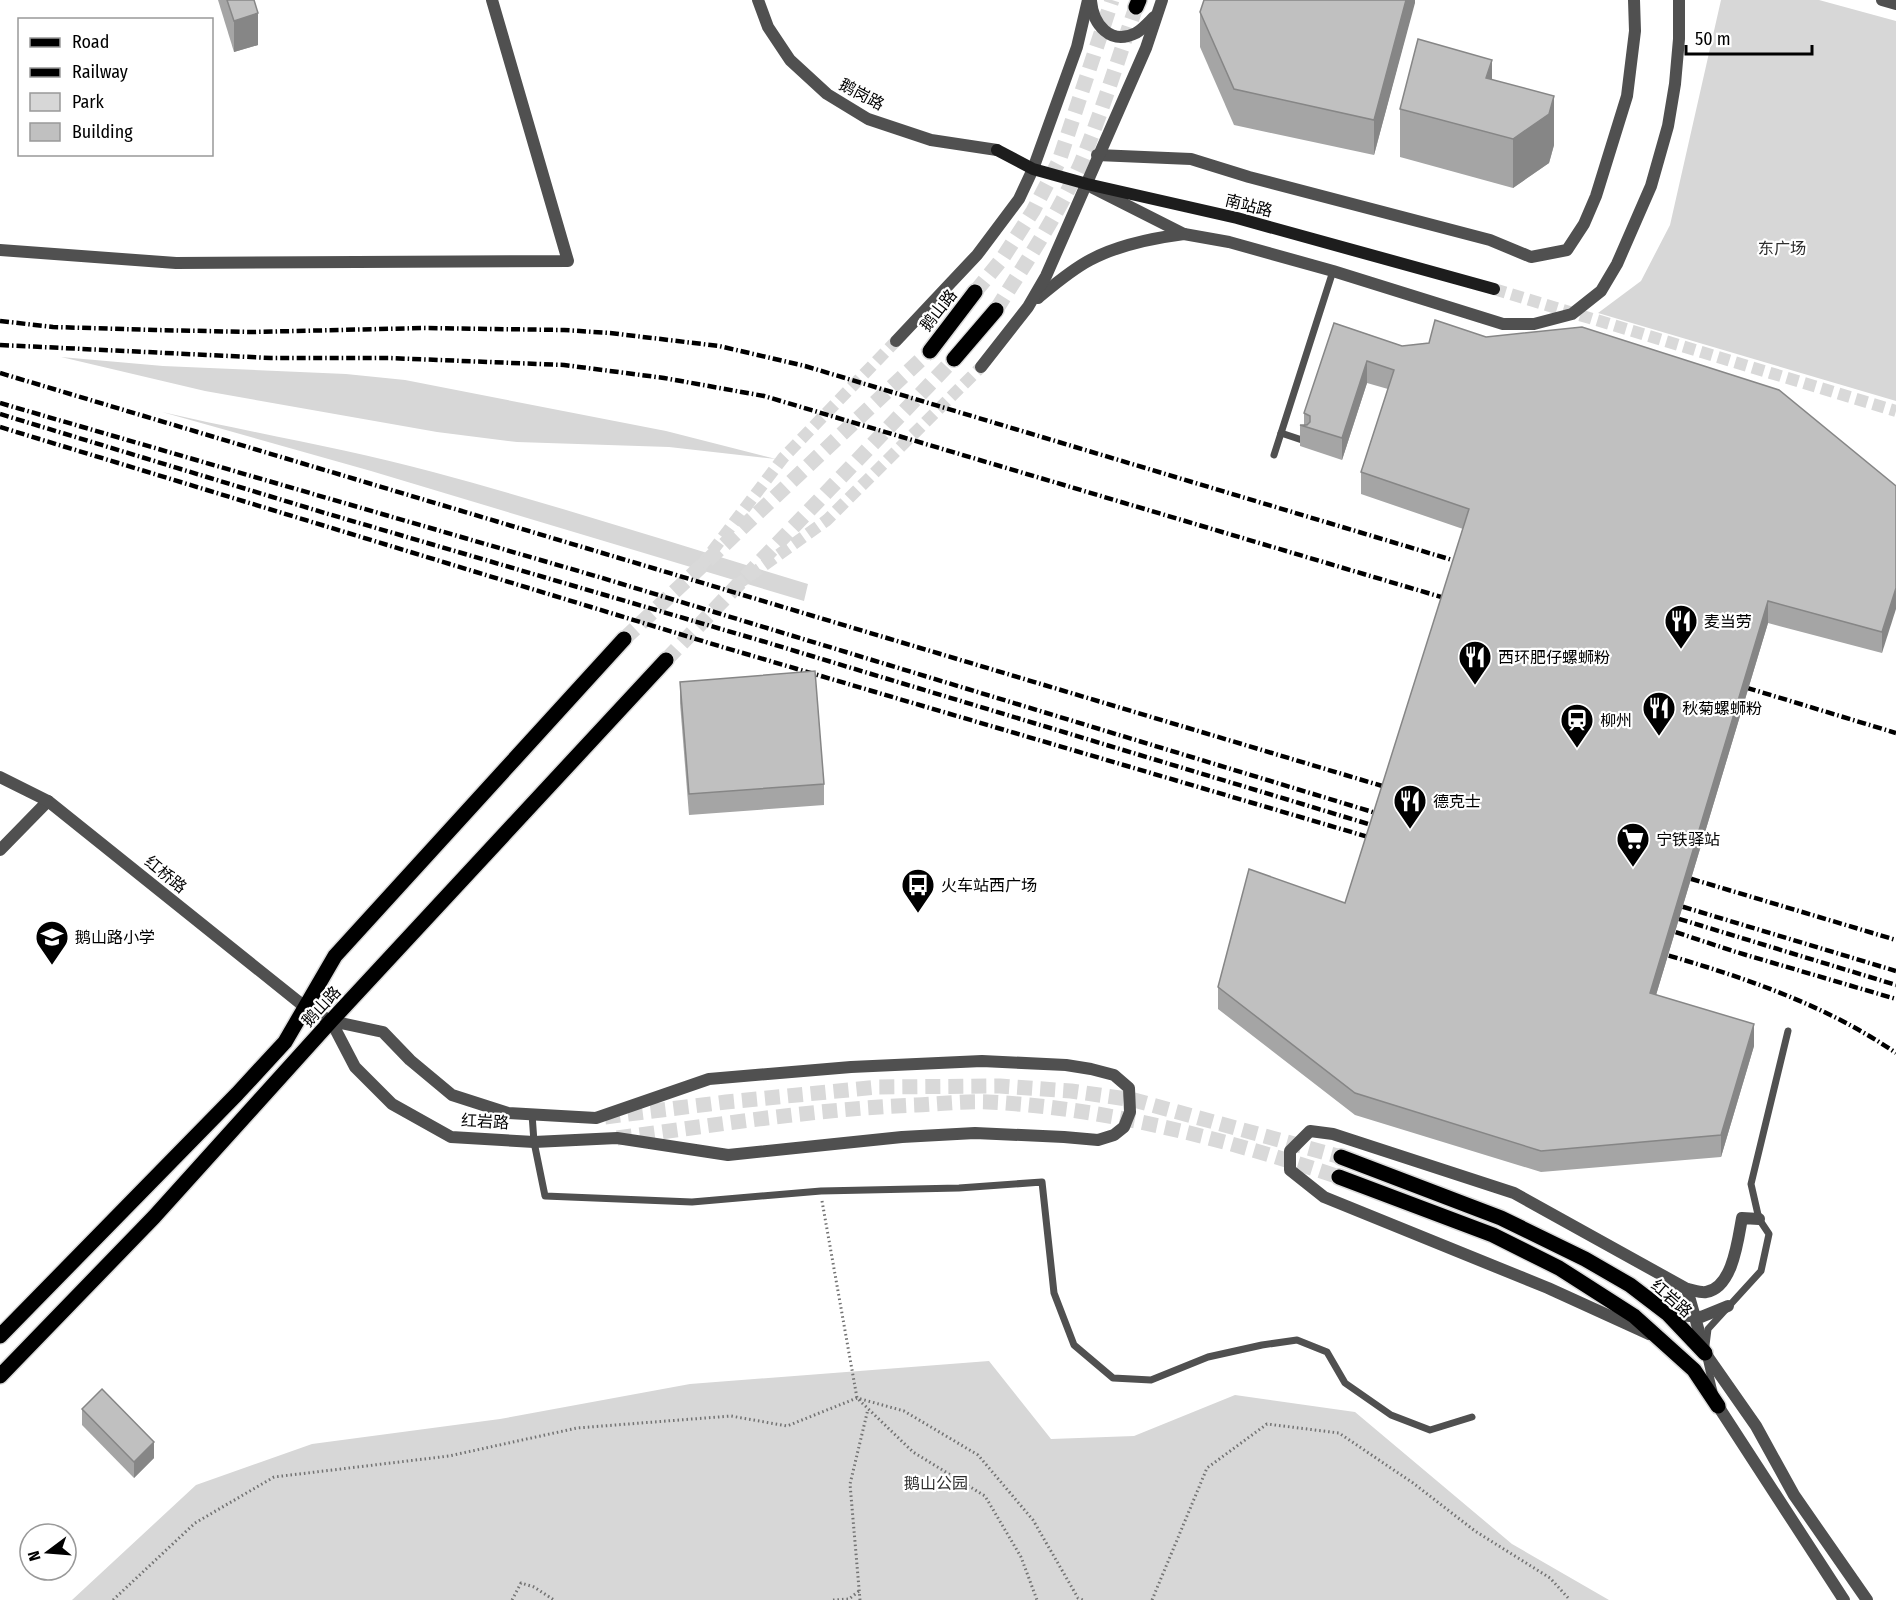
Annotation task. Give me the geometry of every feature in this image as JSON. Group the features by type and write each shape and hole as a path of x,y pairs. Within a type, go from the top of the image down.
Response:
{"main road":[{"name":"南站路","path":"997,150 1033,169 1087,184 1237,218 1494,289"},
{"name":"鹅山路","path":"930,351 975,292"},
{"path":"954,359 996,310"},
{"name":"鹅山路","path":"0,1336 285,1042 334,956 624,639"},
{"name":"鹅山路","path":"0,1376 154,1217 331,1021 666,660"},
{"name":"红岩路","path":"1341,1157 1501,1218 1584,1259 1630,1285 1668,1314 1705,1353"},
{"path":"1339,1177 1493,1235 1559,1268 1634,1316 1694,1370 1718,1406"}],"street":[{"path":"0,250 176,263 568,261 492,0"},
{"name":"鹅岗路","path":"758,0 768,27 790,60 827,94 868,119 930,140 997,150"},
{"path":"1089,0 1099,27 1116,35 1136,33 1156,15"},
{"path":"896,341 977,255 1019,199 1033,169 1077,47 1089,0"},
{"path":"1029,307 1046,276 1087,184 1097,155 1146,48 1162,0"},
{"path":"1097,155 1191,159 1249,177 1490,240 1531,257 1567,250 1584,224 1596,196 1627,96 1635,31 1634,0"},
{"path":"1087,184 1184,234 1229,242 1333,271 1503,324 1534,324 1572,314 1601,291 1617,264 1651,186 1668,126 1675,84 1679,0"},
{"path":"1882,0 1896,4"},
{"path":"981,367 1029,307 1062,277 1092,259 1160,237 1184,234"},
{"name":"红桥路","path":"0,777 48,801 305,1007"},
{"path":"0,850 48,801"},
{"name":"红岩路","path":"305,1007 331,1021 383,1032 410,1060 452,1095 508,1113 596,1118 709,1079 851,1067 981,1061 1066,1065 1091,1068 1114,1075 1130,1088 1130,1112 1124,1128 1114,1136 1098,1140 975,1133 903,1137 728,1155 617,1138 534,1142 451,1137 392,1104 355,1067 331,1021"},
{"path":"1658,1337 1548,1288 1324,1197 1290,1170 1290,1151 1310,1131 1333,1134 1446,1169 1514,1193 1687,1289 1707,1292 1723,1283 1736,1252 1742,1218 1759,1219"},
{"path":"1687,1289 1705,1353"},
{"path":"1668,1314 1701,1317 1728,1306"},
{"name":"红岩路","path":"1705,1353 1756,1426 1794,1495 1867,1600"},
{"path":"1718,1406 1844,1600"}],"lane":[{"path":"1274,455 1333,271"},
{"path":"1281,434 1305,441"},
{"path":"1718,1406 1705,1353 1708,1329 1761,1271 1769,1234 1759,1219 1751,1184 1788,1031"},
{"path":"532,1114 534,1142 545,1196 692,1202 821,1191 959,1188 1042,1182 1054,1293 1074,1345 1113,1378 1151,1380 1208,1357 1297,1340 1327,1352 1346,1383 1391,1416 1430,1430 1472,1417"}],"path":[{"path":"821,1191 858,1398 913,1452 985,1496 1021,1557 1037,1600"},
{"path":"113,1600 195,1523 274,1477 449,1456 577,1428 731,1416 787,1426 858,1398 904,1411 978,1455 1033,1520 1078,1598 1083,1600"},
{"path":"860,1600 850,1484 868,1408"},
{"path":"1152,1600 1207,1468 1267,1424 1340,1433 1413,1483 1476,1531 1550,1578 1570,1600"},
{"path":"512,1600 520,1583 534,1587 554,1600"},
{"path":"833,1600 849,1599 859,1591"}],"green space":[{"name":"东广场","path":"1721,0 1819,0 1896,21 1896,401 1598,313 1641,281 1670,225"},
{"path":"61,357 163,366 346,374 405,380 666,431 776,459 669,447 517,442 437,432 205,391"},
{"path":"162,412 400,463 527,498 808,584 804,601 371,471"},
{"name":"鹅山公园","path":"989,1361 1051,1439 1134,1436 1235,1395 1355,1412 1512,1544 1609,1600 72,1600 196,1485 312,1444 500,1419 690,1384"}],"building":[{"path":"227,0 254,0 258,13 234,21"},
{"path":"1204,0 1406,0 1374,120 1234,89 1200,12"},
{"path":"1418,39 1492,60 1486,78 1554,96 1549,114 1513,139 1400,109"},
{"path":"1435,320 1486,337 1582,327 1779,390 1896,486 1896,588 1882,632 1768,601 1650,993 1754,1024 1721,1135 1541,1151 1355,1093 1218,987 1249,869 1345,903 1469,509 1361,472 1394,370 1367,361 1342,438 1300,425 1307,425 1310,422 1310,416 1304,413 1334,323 1402,346 1429,343"},
{"path":"815,671 824,784 689,794 680,682"},
{"path":"102,1389 154,1442 134,1462 82,1409"}],"tunnel":[{"path":"975,292 1002,259 1033,211 1059,161 1112,0"},
{"path":"996,310 1052,220 1081,163 1136,7"},
{"path":"1494,289 1896,411"},
{"path":"701,566 783,458 896,341"},
{"path":"624,639 930,351"},
{"path":"666,660 954,359"},
{"path":"735,586 827,520 981,367"},
{"path":"605,1117 878,1087 1000,1086 1071,1091 1134,1100 1341,1157"},
{"path":"617,1138 841,1110 988,1102 1033,1105 1122,1118 1209,1138 1339,1177"}],"railway":[{"path":"0,321 53,327 253,332 424,328 564,330 719,346 805,366 1469,565"},
{"path":"0,345 271,358 389,358 564,365 664,378 764,396 1458,602"},
{"path":"0,373 1399,791"},
{"path":"0,403 599,577 1389,817"},
{"path":"0,414 1385,829"},
{"path":"0,427 719,646 1382,841"},
{"path":"1731,683 1896,733"},
{"path":"1675,874 1896,940"},
{"path":"1667,902 1896,971"},
{"path":"1663,914 1896,985"},
{"path":"1660,927 1896,999"},
{"path":"1653,951 1779,992 1839,1019 1896,1053"}],"place":[{"name":"麦当劳","path":"1681,650"},
{"name":"西环肥仔螺蛳粉","path":"1475,686"},
{"name":"秋菊螺蛳粉","path":"1659,737"},
{"name":"柳州","path":"1577,749"},
{"name":"德克士","path":"1410,830"},
{"name":"宁铁驿站","path":"1633,868"},
{"name":"火车站西广场","path":"918,914"},
{"name":"鹅山路小学","path":"52,966"}]}
